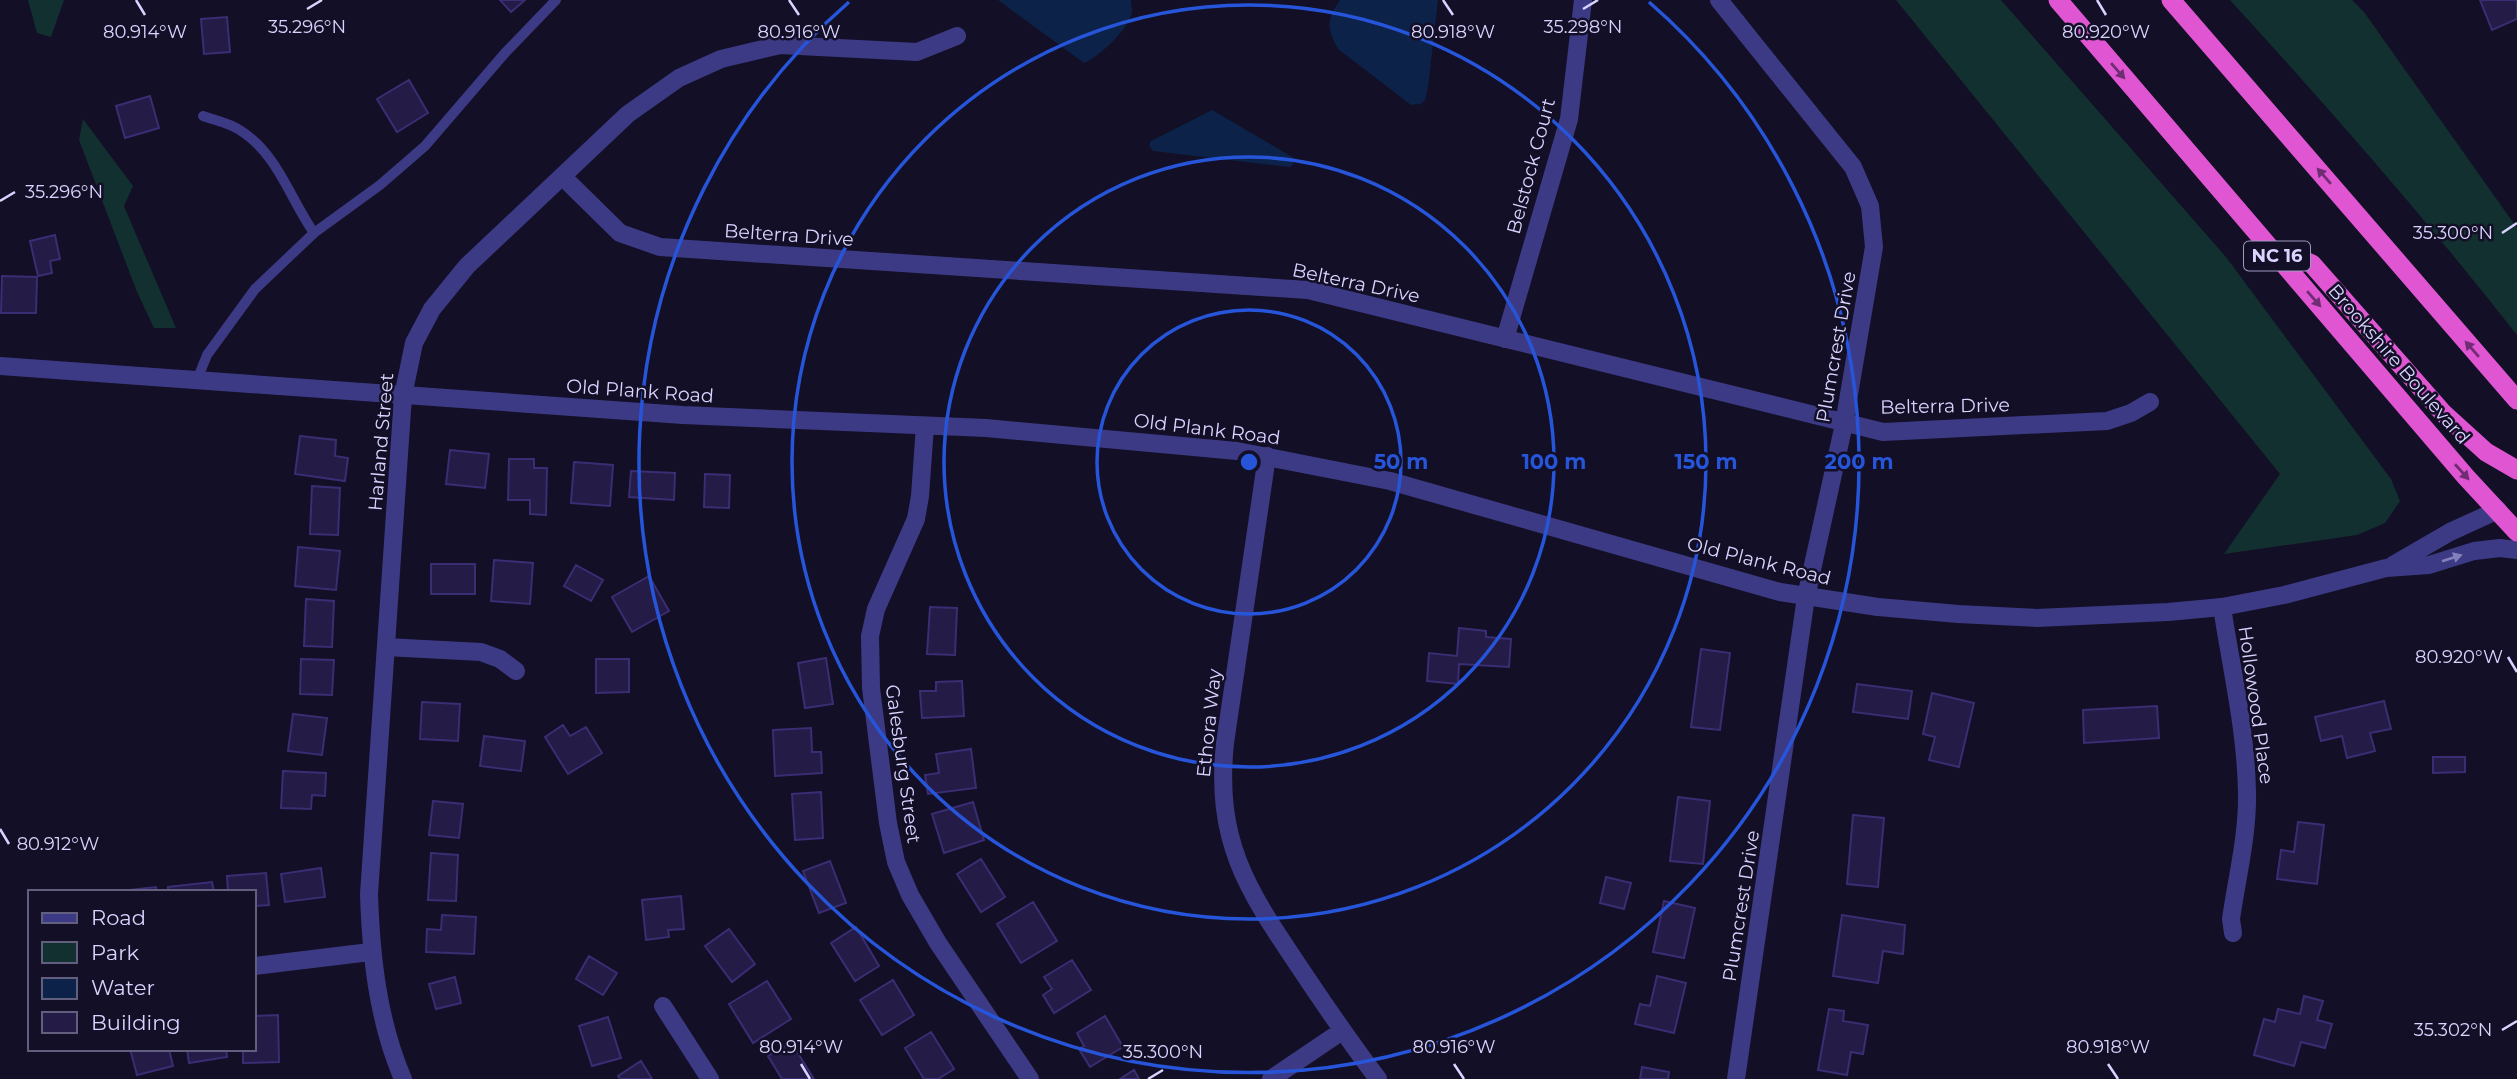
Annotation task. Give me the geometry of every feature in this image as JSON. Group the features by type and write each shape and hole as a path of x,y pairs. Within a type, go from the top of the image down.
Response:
{"highway":[{"name":"Brookshire Boulevard","path":"2058,0 2466,477 2507,510 2517,532"},
{"path":"2171,0 2517,400"},
{"path":"2275,253 2293,255 2312,264 2443,413 2486,453 2517,470"}],"street":[{"name":"Belstock Court","path":"1506,339 1569,119 1583,0"},
{"name":"Plumcrest Drive","path":"1720,0 1853,167 1870,206 1874,247 1844,424 1806,597 1736,1079"},
{"name":"Harland Street","path":"403,1079 390,1044 370,952 370,859 402,396 414,342 432,309 467,266 628,114 679,78 721,59 780,44 917,52 957,36"},
{"name":"Belterra Drive","path":"563,177 620,233 660,247 1308,290 1883,432 2107,421 2131,413 2150,402"},
{"name":"Old Plank Road","path":"0,366 683,415 1087,436 1268,456 1390,481 1733,579 1806,597 1923,611 2037,618 2221,607 2310,589 2386,568 2429,565 2474,551 2500,548 2517,550"},
{"name":"Galesburg Street","path":"925,426 916,519 876,609 870,636 871,688 888,823 896,862 909,895 938,943 1030,1079"},
{"name":"Ethora Way","path":"1268,456 1225,743 1222,787 1224,809 1234,852 1252,893 1342,1031 1378,1079"},
{"name":"Old Plank Road","path":"2386,568 2450,532 2507,510"},
{"name":"Hollowood Place","path":"2221,607 2240,722 2247,790 2246,818 2231,919 2233,933"},
{"path":"386,647 481,652 500,659 516,671"},
{"path":"256,966 370,952"},
{"path":"663,1006 710,1079"},
{"path":"1271,1079 1342,1031"}],"lane":[{"path":"197,380 207,355 248,298 314,233 380,185 425,146 505,53 556,0"},
{"path":"202,116 237,129 265,150 314,233"}],"green space":[{"path":"28,0 64,0 51,37 37,33"},
{"path":"1896,0 2001,0 2226,257 2391,479 2400,501 2385,523 2357,535 2224,554 2280,474"},
{"path":"2230,0 2352,0 2364,12 2517,228 2517,335 2377,165"},
{"path":"83,119 133,186 124,206 176,328 154,328 137,292 79,140"}],"water":[{"path":"998,0 1131,0 1132,12 1130,19 1112,42 1084,63"},
{"path":"1340,0 1438,0 1428,87 1425,100 1421,104 1411,105 1338,49 1331,35 1330,18"},
{"path":"1212,110 1294,158 1293,165 1289,167 1153,151 1149,145 1151,141"}],"building":[{"path":"500,0 525,0 511,12"},
{"path":"2480,0 2517,0 2517,19 2492,30"},
{"path":"227,17 230,52 204,54 201,19"},
{"path":"409,80 428,113 397,132 377,99"},
{"path":"150,96 159,128 125,138 116,106"},
{"path":"55,235 60,259 50,261 52,273 38,276 30,241"},
{"path":"2,276 37,277 36,313 1,313"},
{"path":"300,436 336,440 335,456 348,458 345,481 295,474"},
{"path":"450,450 489,454 485,488 446,484"},
{"path":"509,459 534,459 534,468 547,468 546,515 530,514 530,500 508,500"},
{"path":"574,462 613,465 610,506 571,503"},
{"path":"631,471 675,473 674,500 629,497"},
{"path":"705,474 730,475 729,508 704,507"},
{"path":"312,486 340,488 338,535 310,534"},
{"path":"298,547 340,551 336,590 295,586"},
{"path":"494,560 533,563 530,604 491,601"},
{"path":"431,564 475,564 475,594 431,594"},
{"path":"576,565 603,580 591,601 564,586"},
{"path":"649,576 669,611 632,632 612,597"},
{"path":"306,599 334,601 332,647 304,646"},
{"path":"930,607 957,608 955,655 927,654"},
{"path":"1459,628 1486,631 1486,637 1511,639 1509,667 1459,664 1458,684 1427,681 1429,653 1457,656"},
{"path":"1701,649 1730,653 1720,730 1691,727"},
{"path":"826,658 833,704 805,708 798,663"},
{"path":"301,659 334,660 332,695 300,694"},
{"path":"596,659 629,659 629,692 596,693"},
{"path":"962,681 964,716 922,718 920,691 936,691 936,682"},
{"path":"1857,684 1912,691 1908,719 1853,712"},
{"path":"1932,693 1974,703 1959,767 1929,760 1935,737 1923,734"},
{"path":"2384,701 2391,729 2370,733 2375,751 2347,758 2342,736 2321,741 2315,717"},
{"path":"422,702 460,704 458,741 420,739"},
{"path":"2157,706 2159,738 2084,743 2083,710"},
{"path":"293,714 327,718 322,755 288,751"},
{"path":"563,725 570,736 586,727 602,753 568,774 545,737"},
{"path":"811,728 812,752 821,752 822,773 775,776 773,730"},
{"path":"484,736 525,741 521,771 480,766"},
{"path":"971,749 976,788 928,794 925,775 939,773 936,754"},
{"path":"2433,757 2465,757 2465,772 2433,773"},
{"path":"283,771 326,773 325,796 312,795 311,809 281,808"},
{"path":"821,792 823,838 795,840 792,794"},
{"path":"1678,797 1710,801 1703,864 1670,861"},
{"path":"433,801 463,804 459,838 429,835"},
{"path":"973,802 984,840 944,853 932,814"},
{"path":"1853,815 1884,818 1878,887 1847,884"},
{"path":"2298,822 2324,825 2317,884 2277,879 2281,850 2294,852"},
{"path":"431,853 458,855 456,901 428,900"},
{"path":"981,859 1005,897 981,912 957,874"},
{"path":"830,861 846,903 819,913 803,871"},
{"path":"321,868 325,897 285,902 281,874"},
{"path":"266,873 269,905 256,906 256,890 228,890 227,876"},
{"path":"1606,877 1631,883 1624,909 1600,903"},
{"path":"212,882 214,890 168,890 168,887"},
{"path":"156,887 157,890 129,890"},
{"path":"681,896 684,929 668,930 669,937 646,940 642,900"},
{"path":"1664,901 1695,908 1684,958 1653,952"},
{"path":"1033,902 1057,941 1021,963 997,924"},
{"path":"442,915 476,917 474,954 426,952 427,929 441,930"},
{"path":"1842,915 1905,925 1903,954 1883,951 1878,983 1833,976"},
{"path":"856,927 879,966 855,981 831,943"},
{"path":"729,929 755,964 732,982 705,946"},
{"path":"589,956 617,973 603,995 576,979"},
{"path":"1072,960 1091,990 1054,1013 1043,995 1052,989 1044,977"},
{"path":"1657,976 1686,983 1674,1033 1635,1024 1640,1004 1650,1006"},
{"path":"455,977 461,1003 436,1009 429,984"},
{"path":"893,980 914,1015 882,1035 860,1000"},
{"path":"767,981 791,1019 753,1043 729,1004"},
{"path":"2304,996 2323,1001 2317,1020 2332,1024 2325,1048 2301,1042 2294,1066 2254,1055 2264,1019 2275,1022 2278,1009 2300,1014"},
{"path":"1829,1009 1844,1011 1843,1021 1868,1025 1863,1054 1851,1052 1847,1075 1818,1070"},
{"path":"278,1015 279,1062 243,1063 243,1051 256,1051 256,1016"},
{"path":"1105,1016 1123,1047 1090,1067 1079,1049 1084,1046 1077,1033"},
{"path":"608,1017 621,1058 592,1066 579,1026"},
{"path":"931,1032 954,1069 938,1079 924,1079 905,1048"},
{"path":"791,1042 814,1079 782,1079 768,1056"},
{"path":"131,1051 169,1051 173,1066 137,1075"},
{"path":"187,1051 226,1051 227,1057 189,1063"},
{"path":"641,1061 652,1079 620,1079 618,1076"},
{"path":"1642,1067 1669,1072 1668,1079 1640,1079"},
{"path":"1134,1070 1139,1079 1120,1079"}]}
